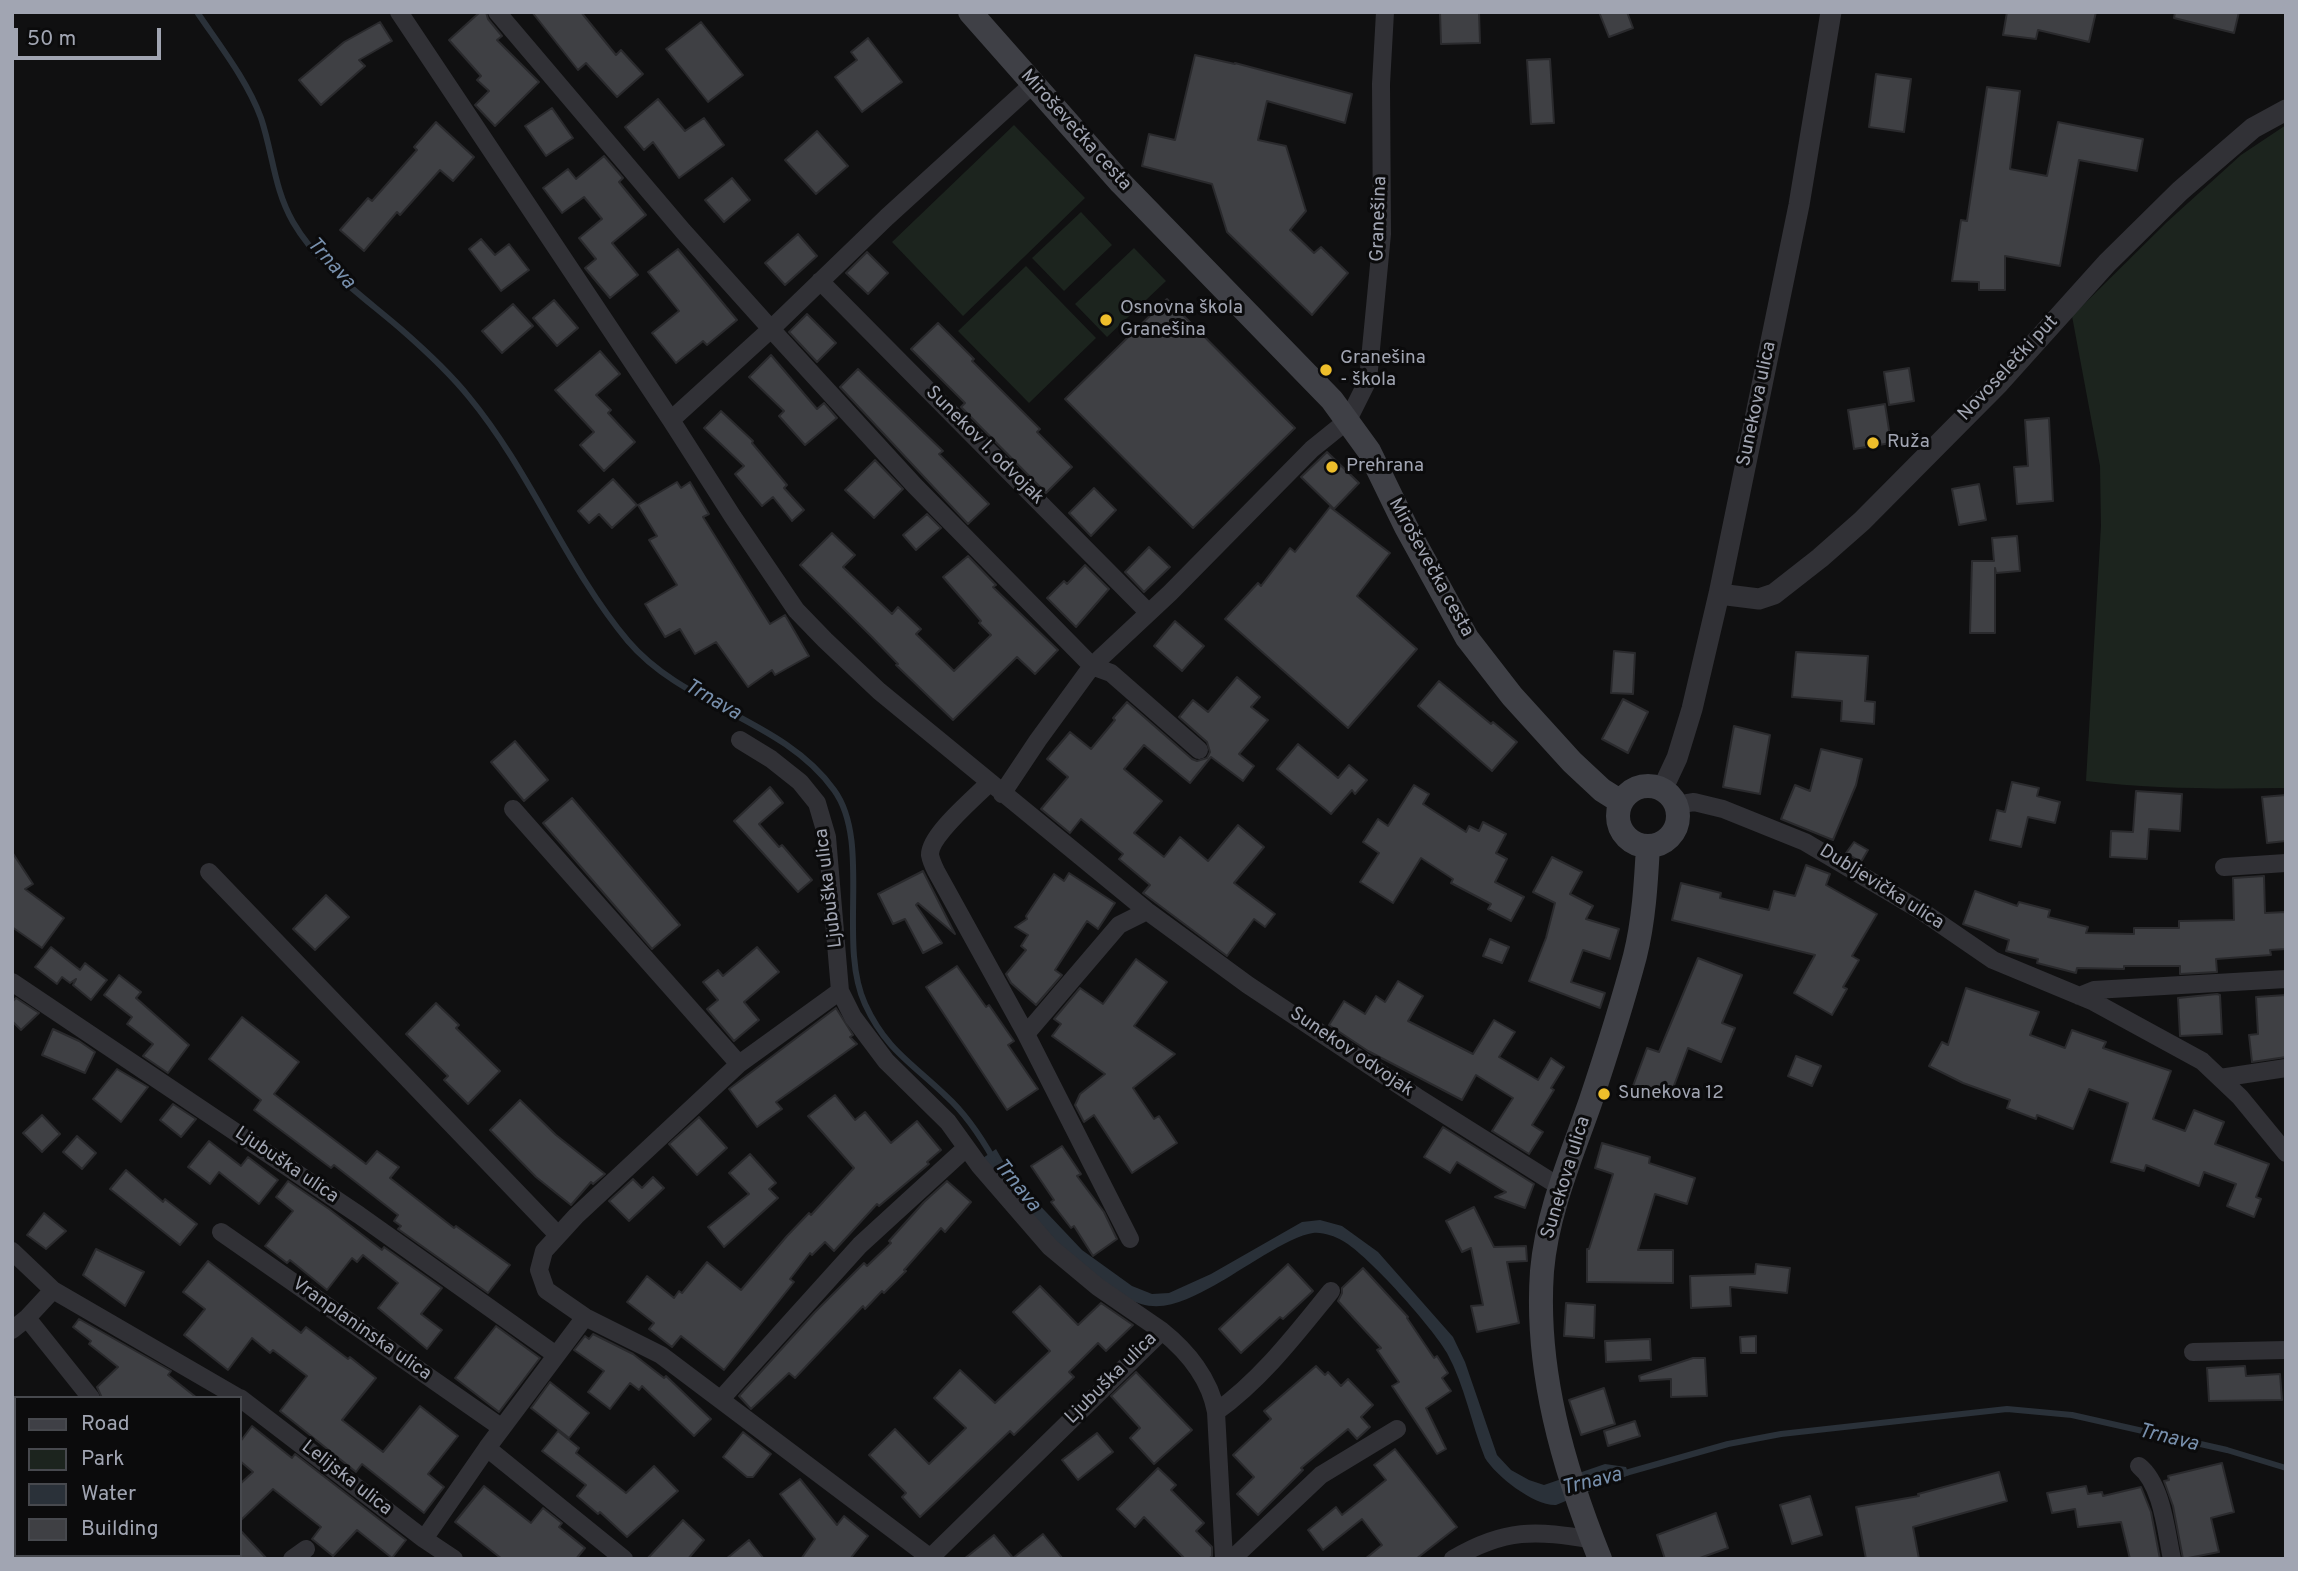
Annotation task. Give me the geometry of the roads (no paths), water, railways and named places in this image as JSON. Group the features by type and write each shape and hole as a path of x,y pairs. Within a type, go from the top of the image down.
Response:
{"main road":[{"name":"Miroševečka cesta","path":"970,12 1121,183 1299,364 1348,420 1369,451 1406,527 1467,638 1512,696 1572,762 1602,790 1621,802"},
{"path":"1644,786 1669,797 1677,824 1666,839 1648,846 1638,844 1622,832 1618,812 1627,794 1644,786"},
{"name":"Sunekova ulica","path":"1596,1549 1569,1472 1547,1385 1541,1336 1542,1269 1560,1187 1636,954 1645,898 1648,846"}],"street":[{"path":"399,12 796,610 879,691 996,788"},
{"path":"497,12 683,231 924,496 1091,666 1111,673 1199,750"},
{"name":"Granešina","path":"1348,420 1368,380 1382,234 1381,84 1385,12"},
{"name":"Sunekova ulica","path":"1669,797 1719,594 1799,205 1831,12"},
{"path":"671,420 1033,84"},
{"name":"Novoselečki put","path":"1719,594 1759,599 1773,594 1820,558 1861,521 1994,388 2107,262 2180,191 2253,128 2286,110"},
{"name":"Sunekov I. odvojak","path":"820,281 1148,612"},
{"path":"1130,1239 1027,1034 946,890 930,853 935,840 946,826 996,788 1038,740 1091,666 1170,593 1312,449 1348,420"},
{"name":"Ljubuška ulica","path":"740,740 771,759 800,782 817,803 827,837 840,991 853,1017 886,1061 948,1122 1050,1247 1098,1287 1162,1331 931,1558 662,1354 585,1317 545,1290 539,1270 544,1251 576,1216 740,1064 840,991"},
{"name":"Sunekov odvojak","path":"996,788 1147,911 1248,985 1417,1097 1560,1187"},
{"name":"Dubljevička ulica","path":"1669,797 1723,808 1805,842 1923,912 1993,961 2094,1002 2202,1061 2240,1097 2285,1152"},
{"path":"513,809 740,1064"},
{"path":"2224,867 2286,863"},
{"path":"209,872 558,1236"},
{"path":"1027,1034 1119,925 1147,911"},
{"path":"2079,996 2094,990 2286,979"},
{"name":"Ljubuška ulica","path":"12,982 359,1215 556,1354"},
{"path":"2220,1078 2286,1068"},
{"path":"721,1399 860,1245 967,1148"},
{"name":"Vranplaninska ulica","path":"221,1232 502,1428"},
{"name":"Lelijska ulica","path":"12,1251 53,1290 236,1396"},
{"path":"12,1330 53,1290"},
{"path":"1216,1412 1259,1376 1331,1292"},
{"path":"424,1539 487,1448 585,1317"},
{"path":"27,1318 89,1396"},
{"path":"1162,1331 1189,1356 1211,1395 1216,1412 1224,1559"},
{"path":"2193,1352 2286,1350"},
{"name":"Lelijska ulica","path":"242,1400 454,1559"},
{"path":"1232,1559 1321,1475 1397,1429"},
{"path":"487,1448 624,1559"},
{"path":"2139,1466 2148,1473 2154,1484 2172,1559"},
{"path":"1453,1559 1499,1538 1527,1532 1555,1533 1596,1549"}],"water":[{"path":"996,1149 1011,1175 1082,1250 1132,1286 1152,1294 1169,1293 1211,1274 1302,1222 1320,1220 1342,1226 1378,1252 1453,1337 1465,1362 1497,1455 1511,1470 1544,1485 1605,1464 1626,1467 1629,1475 1556,1505 1537,1501 1506,1481 1485,1458 1459,1378 1440,1342 1383,1276 1340,1239 1321,1233 1303,1236 1278,1247 1188,1298 1170,1305 1141,1304 1098,1280 1055,1241 983,1158"}],"waterway":[{"name":"Trnava","path":"197,12 255,104 282,197 293,222 316,253 343,281 402,330 469,397 511,456 586,582 628,641 651,663 677,682 788,746 813,766 834,790 845,812 851,837 854,952 857,979 865,1004 891,1045 960,1110 994,1160"},
{"name":"Trnava","path":"1622,1474 1728,1444 1781,1434 2007,1409 2072,1415 2227,1450 2286,1468"}],"place":[{"name":"Osnovna škola Granešina","path":"1106,320"},
{"name":"Granešina - škola","path":"1326,370"},
{"name":"Ruža","path":"1873,443"},
{"name":"Prehrana","path":"1332,467"},
{"name":"Sunekova 12","path":"1604,1094"}]}
